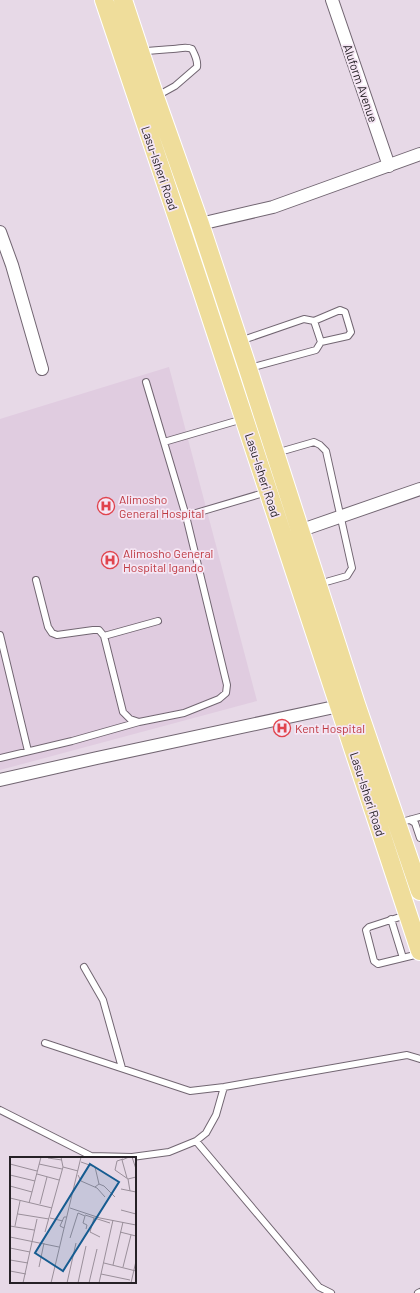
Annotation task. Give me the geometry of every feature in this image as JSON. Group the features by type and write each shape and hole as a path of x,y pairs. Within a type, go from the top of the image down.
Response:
{"main road":[{"name":"Lasu-Isheri Road","path":"104,0 244,419 299,531 356,704 404,822 420,892"},
{"name":"Lasu-Isheri Road","path":"123,0 155,97 200,224 275,453 277,488 339,706 420,952"}],"street":[{"name":"Aluform Avenue","path":"332,0 389,166"},
{"path":"200,224 273,207 420,154"},
{"path":"0,232 12,266 42,369"},
{"path":"299,531 420,489"},
{"path":"0,780 339,706"}],"lane":[{"path":"140,52 187,47 192,49 195,56 197,67 175,86 155,97"},
{"path":"238,341 304,319 314,321 340,310 345,312 351,332 348,336 321,342 316,350 248,369"},
{"path":"314,321 321,342"},
{"path":"0,758 79,739 139,722 184,714 219,699 226,693 227,685 186,516 146,382"},
{"path":"164,442 244,419"},
{"path":"275,453 314,442 320,445 326,452 352,568 347,576 317,584"},
{"path":"186,516 277,488"},
{"path":"36,580 48,627 52,633 57,635 99,630 104,636 123,712 130,719 139,722"},
{"path":"104,636 158,621"},
{"path":"0,635 28,751"},
{"path":"404,822 420,816"},
{"path":"404,822 415,824 420,838"},
{"path":"408,914 368,927 366,930 374,961 378,964 420,952"},
{"path":"390,919 403,958"},
{"path":"84,967 104,1000 122,1068"},
{"path":"45,1043 190,1091 224,1087 407,1055 420,1059"},
{"path":"0,1110 91,1156 132,1157 169,1152 196,1141 206,1133 216,1115 224,1087"},
{"path":"196,1141 319,1287 331,1293"}],"shaded area":[{"name":"Alimosho General Hospital Igando","path":"169,367 257,701 0,770 0,419"}],"place":[{"name":"Alimosho General Hospital","path":"106,506"},
{"name":"Alimosho General Hospital Igando","path":"110,560"},
{"name":"Kent Hospital","path":"282,728"}]}
